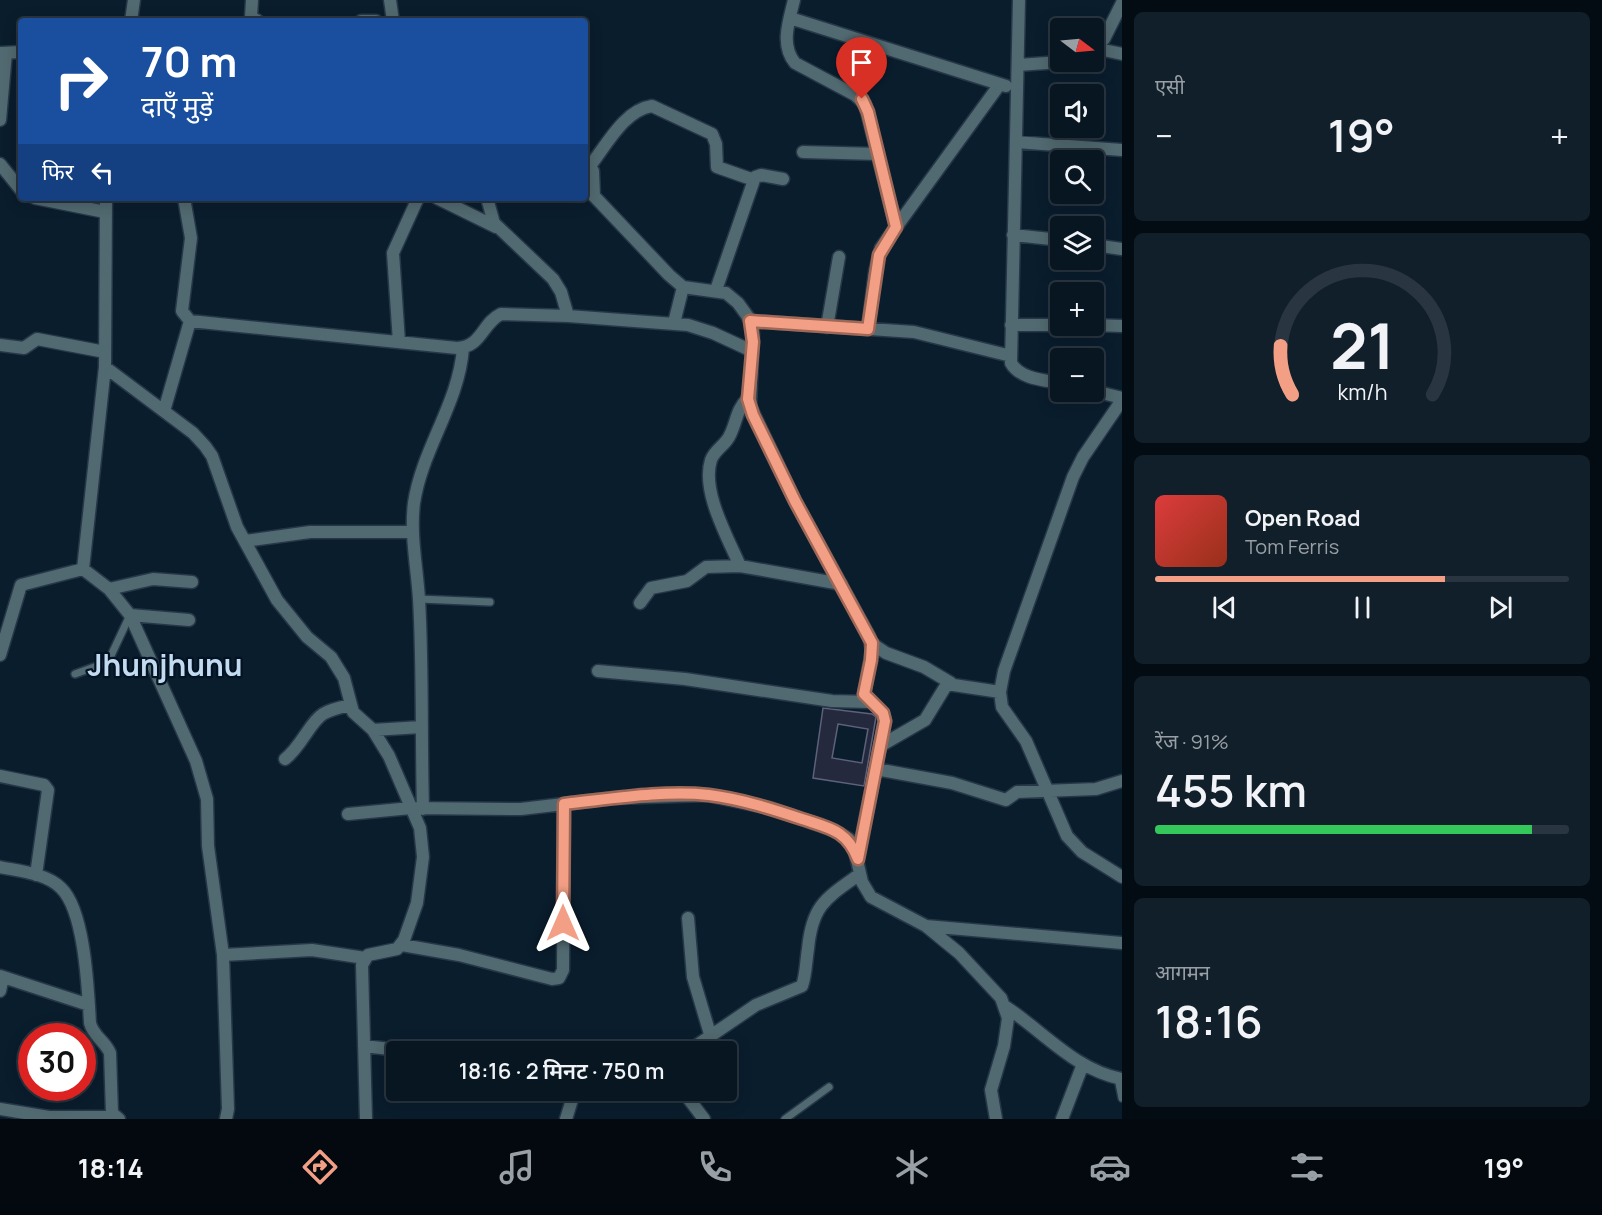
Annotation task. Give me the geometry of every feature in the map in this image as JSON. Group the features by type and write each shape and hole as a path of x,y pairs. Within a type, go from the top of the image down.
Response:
{"street":[{"path":"131,18 134,0"},
{"path":"252,0 252,18"},
{"path":"390,0 393,18"},
{"path":"794,0 786,37 789,56 795,63 862,99 868,112 896,227"},
{"path":"1019,0 1011,363 1018,372 1050,380"},
{"path":"1104,39 1122,3"},
{"path":"790,18 1017,89"},
{"path":"1104,50 1122,54"},
{"path":"0,120 3,53 18,52"},
{"path":"1018,65 1050,63"},
{"path":"868,329 879,255 896,227 929,185 1000,84"},
{"path":"754,180 717,167 716,144 712,134 652,106 645,107 629,117 588,163 594,196 669,275 683,287 716,290 733,297 750,321 752,351 748,399 757,425 790,492 872,643 886,652 924,667 951,683 1000,692"},
{"path":"1016,142 1122,150"},
{"path":"803,152 878,154"},
{"path":"0,164 18,186"},
{"path":"716,290 754,180 759,175 783,179"},
{"path":"50,201 105,212"},
{"path":"83,569 105,367 106,201"},
{"path":"184,201 190,238 183,311 190,321 463,348 478,340 493,320 501,314 568,316 674,323 699,327 752,351"},
{"path":"399,342 393,253 417,201"},
{"path":"447,201 500,229"},
{"path":"488,201 493,222 553,279 561,292 568,316"},
{"path":"1013,235 1050,239"},
{"path":"1104,246 1122,249"},
{"path":"827,327 839,257"},
{"path":"674,323 683,287"},
{"path":"164,411 190,321"},
{"path":"750,321 921,334 1011,356"},
{"path":"1011,325 1050,325"},
{"path":"1104,325 1122,326"},
{"path":"0,345 24,348 37,339 105,351"},
{"path":"223,955 312,950 364,958 397,949 402,945 417,903 422,868 417,808 421,727 419,599 412,532 414,506 420,476 458,381 463,348"},
{"path":"105,367 193,433 212,456 245,541 289,617 338,668 353,712 373,730 417,808"},
{"path":"1104,394 1122,399 1083,457 1073,477 1004,671 1000,692 1002,707 1026,741 1067,836 1074,845 1122,877"},
{"path":"740,566 720,520 709,473 714,455 729,437 737,411 748,399"},
{"path":"245,541 289,533 345,530 412,532"},
{"path":"640,603 651,588 687,581 703,568 740,566 841,584"},
{"path":"83,569 109,589 130,615 196,761 204,786 209,860 223,955 228,1109 226,1119"},
{"path":"0,649 21,585 83,569"},
{"path":"109,589 153,579 192,582"},
{"path":"130,615 189,620"},
{"path":"858,859 885,717 870,702 864,689 871,660 872,643"},
{"path":"598,671 685,679 832,701 870,702"},
{"path":"880,746 925,720 942,690 951,683"},
{"path":"285,759 300,746 322,714 351,705"},
{"path":"373,730 421,727"},
{"path":"876,769 952,783 1006,800 1017,792 1096,789 1122,780"},
{"path":"0,776 44,785 48,790 36,875"},
{"path":"348,814 417,808 521,809 679,795 730,798 770,808 842,834 854,847 860,874 866,891 871,897 926,926 959,953 1001,998 1006,1007 1066,1054 1083,1064 1120,1079"},
{"path":"402,945 472,958 552,979 559,978 563,970 564,804"},
{"path":"0,867 36,875 60,886 71,900 78,925 92,1031 107,1045 110,1053 111,1107 118,1118"},
{"path":"701,1041 756,1005 802,986 809,933 816,911 828,896 860,874"},
{"path":"688,918 693,977 710,1034"},
{"path":"926,926 1122,943"},
{"path":"364,958 362,973 366,1119"},
{"path":"0,991 1,977 89,1005"},
{"path":"996,1119 991,1090 1007,1028 1006,1007"},
{"path":"364,1046 386,1049"},
{"path":"1062,1119 1083,1064"},
{"path":"566,1119 572,1101"},
{"path":"690,1101 704,1119"},
{"path":"0,1109 12,1115 118,1118"}],"lane":[{"path":"419,599 490,602"},
{"path":"75,674 108,662 130,615"},
{"path":"1120,1079 1122,1098"},
{"path":"785,1119 829,1087"}],"building":[{"path":"823,708 872,714 876,717 864,786 813,778","holes":["838,724 868,729 862,763 832,758"]}],"district":[{"name":"Jhunjhunu","path":"165,664"}],"route":[{"path":"563,923 564,804 614,798 679,795 730,798 770,808 842,834 849,839 858,859 885,721 883,713 864,694 872,643 795,501 757,425 748,399 748,390 753,342 753,329 750,321 868,329 879,255 881,248 896,227 868,112 862,99"}]}
